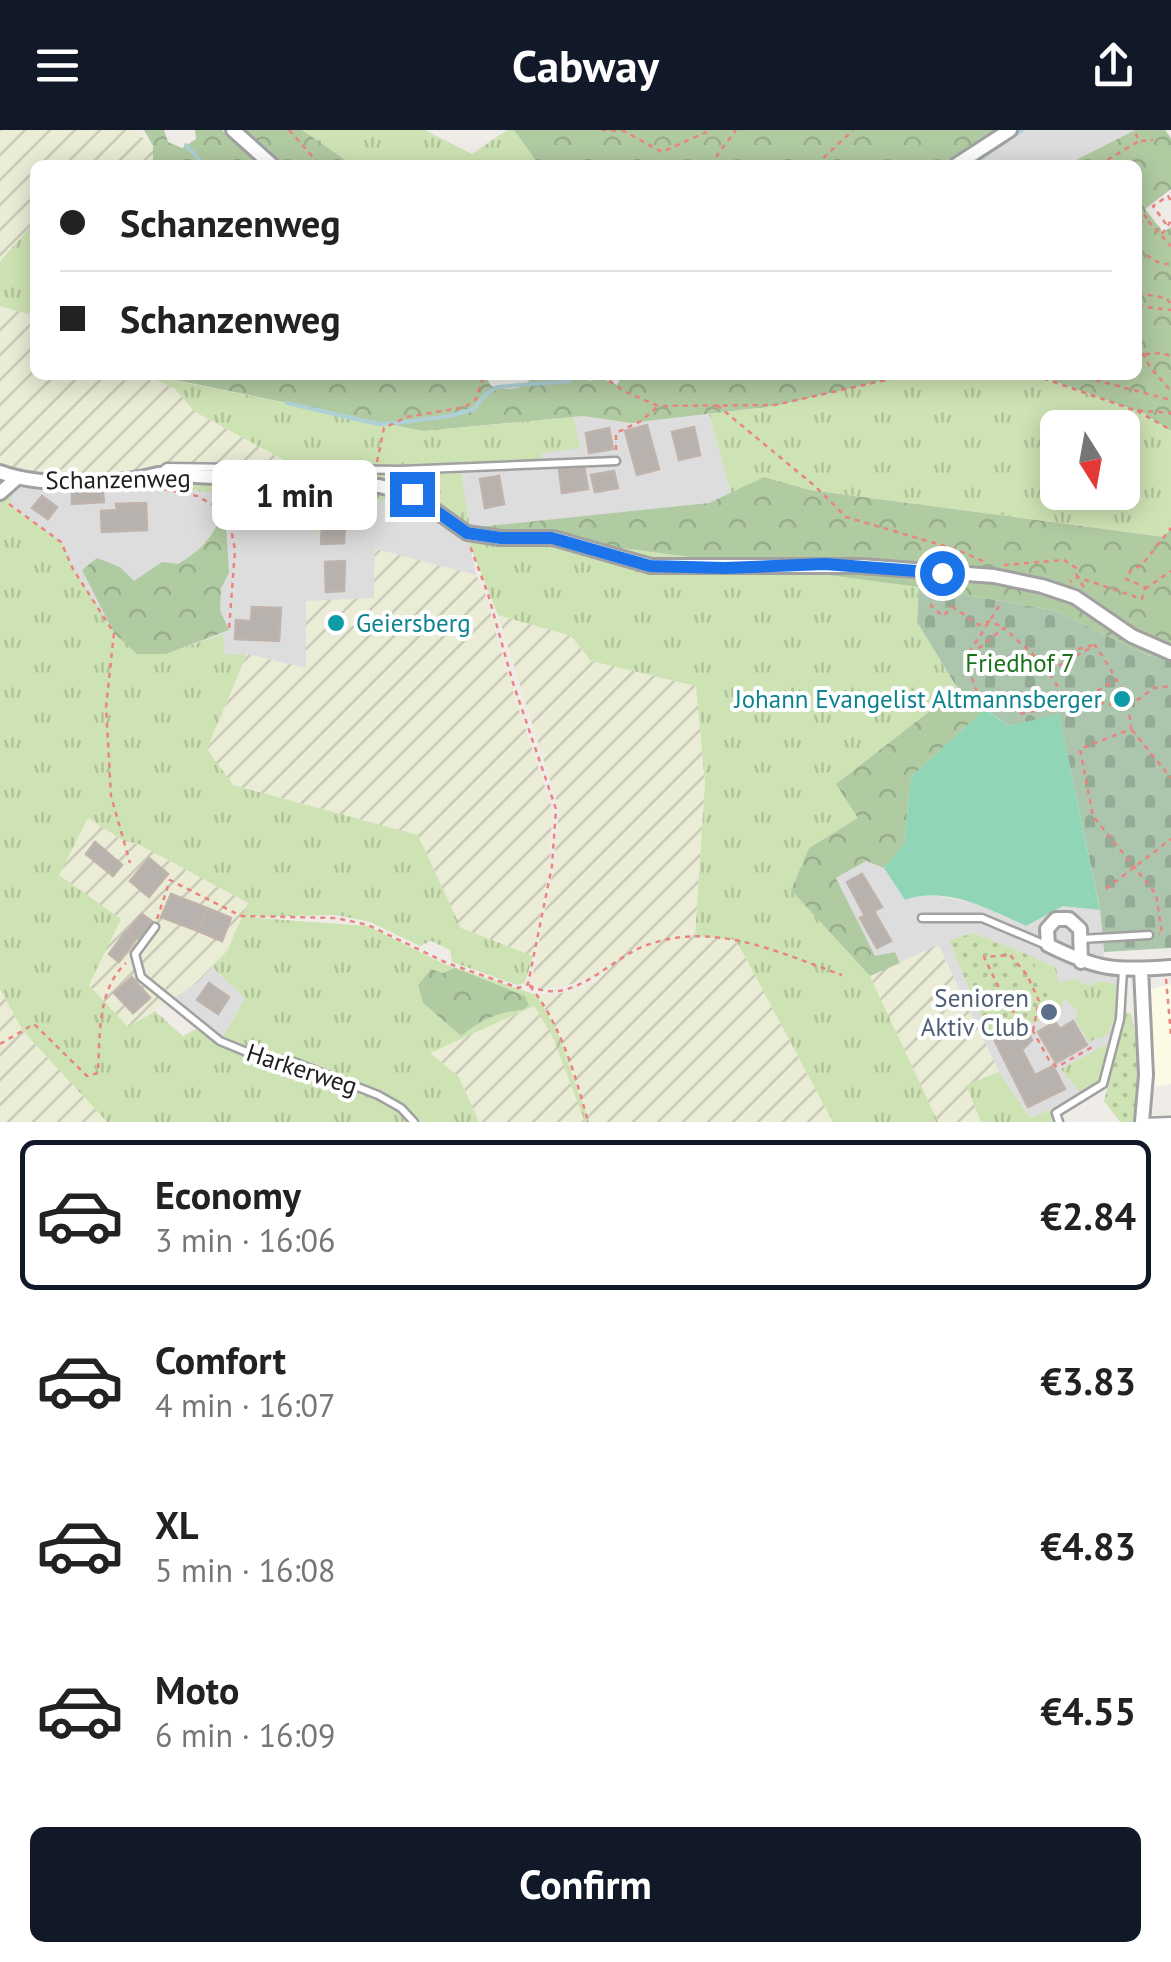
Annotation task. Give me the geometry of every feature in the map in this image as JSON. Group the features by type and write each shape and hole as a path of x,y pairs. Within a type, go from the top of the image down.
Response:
{"street":[{"path":"233,130 266,160"},
{"path":"964,160 1010,130"},
{"path":"0,472 17,478"},
{"name":"Schanzenweg","path":"0,493 17,478 45,482 139,479 158,474 380,486 412,494 467,533 552,538 650,566 825,564 994,576 1075,597 1132,636 1168,652"},
{"path":"1081,962 1081,939 1075,922 1063,918 1047,928 1048,945 1081,962 1123,970 1168,968"},
{"path":"1141,969 1146,1075 1142,1122"}],"lane":[{"path":"158,474 167,468 375,469 616,461"},
{"path":"922,918 982,918 1048,945"},
{"path":"135,954 155,927"},
{"path":"1081,939 1148,935"},
{"name":"Harkerweg","path":"135,954 141,976 220,1041 266,1060 289,1060 378,1096 401,1108 414,1122"},
{"path":"1059,1122 1056,1112 1103,1084 1120,1019 1123,970"},
{"path":"1142,1122 1171,1120"}],"path":[{"path":"289,130 316,160"},
{"path":"602,130 623,130 662,152 712,130"},
{"path":"714,160 736,130"},
{"path":"821,160 853,130"},
{"path":"1134,130 1140,141"},
{"path":"1107,160 1140,141 1153,140"},
{"path":"1162,235 1169,223 1153,206 1168,196 1171,200"},
{"path":"1142,212 1171,246"},
{"path":"1142,221 1148,222"},
{"path":"1142,252 1162,264 1171,264"},
{"path":"1142,294 1166,298 1171,307"},
{"path":"1142,306 1171,307"},
{"path":"1142,351 1171,391"},
{"path":"1144,355 1171,356"},
{"path":"375,469 384,428 407,416 465,406 476,399 482,380"},
{"path":"608,380 658,406 775,404 885,380"},
{"path":"1048,380 1134,410"},
{"path":"1094,380 1171,400"},
{"path":"1117,380 1119,387"},
{"path":"717,405 846,517 955,549 992,565 1064,560 1076,568 1087,592"},
{"path":"616,461 616,433 641,421 658,406"},
{"path":"1140,410 1171,413"},
{"path":"1140,413 1171,430"},
{"path":"17,478 9,504 61,542 114,633 106,706 111,796 130,863"},
{"path":"139,479 197,496 228,513 235,550 229,630"},
{"path":"460,527 488,594 556,809 552,866 528,984"},
{"path":"1146,589 1126,580 1171,528"},
{"path":"1077,577 1140,600 1146,589 1171,571"},
{"path":"935,573 931,606 943,616 954,608 979,625 990,621 1004,628 1069,704"},
{"path":"1056,591 1077,577"},
{"path":"966,659 999,606"},
{"path":"966,659 1004,628"},
{"path":"1018,674 1035,660 1095,645"},
{"path":"1036,675 1095,645"},
{"path":"1095,645 1118,679 1130,706 1132,729 1170,780"},
{"path":"966,659 981,702 1003,702 1020,714 1080,701 1118,679"},
{"path":"1080,701 1130,706 1154,688 1171,686"},
{"path":"1132,729 1080,749 1093,816 1156,894 1162,934"},
{"path":"1106,890 1171,839"},
{"path":"155,927 170,880 241,916 336,918 368,925 447,963 519,988 528,984"},
{"path":"1148,935 1170,938"},
{"path":"528,984 542,992 568,989 590,980 645,945 696,936 750,942 842,975"},
{"path":"0,1044 34,1024 86,1076 98,1073 102,1008 113,975 135,954"},
{"path":"1033,1031 1038,1001 1027,975 1010,956 984,958 1010,1007 1033,1031 1057,1067 1094,1046"},
{"path":"1168,968 1171,1034"},
{"path":"528,984 542,1001 558,1034 588,1122"}],"shaded area":[{"path":"0,130 134,130 153,147 153,160 30,160 30,227 0,260"},
{"path":"995,130 1135,130 1076,160 949,160"},
{"path":"0,306 30,315 30,380 157,380 175,389 196,412 287,462 281,466 173,462 130,474 40,474 0,465"},
{"path":"709,414 731,493 709,503 470,546 476,575 375,549 374,598 306,669 247,654 225,655 222,634 166,654 114,633 73,569 61,542 9,505 17,478 45,482 158,474 173,487 284,503 318,532 331,502 400,500 469,528 461,473 522,465 518,422 583,416 631,423"},
{"path":"375,549 476,575 485,593 552,808 550,863 533,956 461,928 418,835 233,785 207,750 247,654 306,668 306,601 374,598"},
{"path":"498,615 571,636 591,661 697,686 705,783 695,936 736,940 833,1122 589,1122 558,1034 537,995 572,992 598,981 611,965 594,977 565,986 542,989 531,984 554,865 559,808"},
{"path":"88,818 124,841 138,844 248,903 227,951 197,983 128,1027 89,985 59,875"},
{"path":"866,861 884,868 905,900 924,893 978,904 1026,926 1063,905 1100,910 1105,967 1124,966 1127,1021 1110,1086 1030,1118 999,1072 939,946 900,963 895,952 875,957 836,878"},
{"path":"938,945 999,1072 967,1085 981,1122 938,1122 870,976"},
{"path":"212,967 245,998 222,1039 171,998 196,983"},
{"path":"1171,984 1171,1084 1151,1087 1148,990"},
{"path":"0,989 23,1031 107,1122 0,1122"},
{"path":"534,1006 553,1035 585,1122 479,1122 459,1077 429,1053"}],"green space":[{"path":"144,130 164,130 168,142 182,148 196,139 195,130 222,130 254,160 153,160 153,146"},
{"path":"239,130 302,130 346,160 273,160"},
{"path":"302,130 425,130 472,154 507,130 514,130 535,160 346,160"},
{"path":"514,130 995,130 948,160 535,160"},
{"path":"1135,130 1165,130 1171,138 1171,189 1145,209 1163,232 1171,227 1171,431 1140,410 1051,380 1142,380 1142,160 1076,160"},
{"path":"30,228 30,315 0,306 0,261"},
{"path":"157,380 423,431 573,417 580,448 542,453 542,460 466,466 281,466 286,461 195,412 175,389"},
{"path":"175,380 488,380 491,386 510,389 529,380 605,380 617,385 620,380 885,380 775,406 631,423 583,416 423,431"},
{"path":"885,380 1051,380 1134,410 1040,410 1040,510 1140,510 1140,412 1171,431 1171,528 1164,537 810,490 764,477 731,493 709,414 775,406"},
{"path":"167,467 401,475 461,473 470,528 919,587 917,622 958,689 837,783 858,818 809,848 791,890 870,976 938,1122 833,1122 736,940 695,936 705,783 696,686 591,661 571,636 498,615 470,546 469,528 400,500 331,502 318,533 291,521 284,503 173,487 158,474"},
{"path":"764,477 810,490 1164,537 1171,528 1171,659 1147,655 1053,610 919,587 469,528 709,503"},
{"path":"17,478 9,505 61,542 73,569 114,633 121,631 137,654 166,654 223,634 225,655 247,654 207,749 233,785 418,835 461,928 533,956 525,983 517,985 452,962 450,950 431,941 420,946 370,922 336,915 245,917 368,926 444,964 537,995 558,1034 589,1122 585,1122 552,1035 534,1006 430,1053 459,1077 479,1122 416,1122 402,1107 379,1094 290,1059 267,1057 222,1039 245,998 212,967 227,951 248,903 138,844 124,841 88,818 59,875 121,919 89,985 128,1027 155,1011 183,1036 196,1029 260,1059 321,1072 372,1095 411,1122 107,1122 23,1031 0,989 0,494","holes":["431,969 443,973 455,969 525,996 529,1005 490,1018 461,1036 423,1003 418,985"]},
{"path":"217,525 226,526 229,573 221,588 220,610 229,630 166,654 137,654 114,633 82,570 97,558 120,567 134,581 162,562 178,564 196,552"},
{"name":"Friedhof 7","path":"919,587 1053,610 1147,655 1171,659 1171,948 1104,952 1100,909 1059,715 1009,726 958,689 917,622"},
{"path":"958,689 985,709 911,777 904,845 884,868 866,861 836,878 875,956 895,952 900,963 870,976 791,890 809,848 858,818 836,784"},
{"path":"985,709 1009,726 1059,714 1100,910 1063,906 1026,926 951,897 920,896 905,900 884,868 904,844 911,777"},
{"path":"974,933 1031,956 1058,1016 990,1039 949,940"},
{"path":"1031,956 1056,968 1059,983 1073,979 1090,986 1096,981 1117,984 1109,1034 1089,1042 1075,1019 1078,1011 1064,999 1058,1016"},
{"path":"455,968 525,996 529,1005 490,1018 461,1036 423,1003 418,985 431,969 443,973"},
{"path":"1126,1013 1131,1013 1137,1054 1134,1122 1120,1122 1104,1101"},
{"path":"1105,1045 1108,1050 1097,1083 1080,1092 1061,1069"},
{"path":"999,1072 1030,1118 1052,1109 1057,1122 981,1122 966,1085"}],"building":[{"path":"647,425 659,469 637,475 625,431"},
{"path":"694,427 700,455 679,460 672,432"},
{"path":"609,428 613,449 589,453 586,433"},
{"path":"584,466 588,489 562,493 559,470"},
{"path":"614,471 618,488 595,492 591,475"},
{"path":"499,476 504,504 485,508 480,479"},
{"path":"102,484 104,502 72,504 72,485"},
{"path":"42,496 57,507 48,519 32,508"},
{"path":"146,503 147,530 102,532 101,511 117,510 116,504"},
{"path":"322,525 345,526 344,543 321,544"},
{"path":"345,561 344,591 326,592 325,562"},
{"path":"252,607 281,608 279,641 235,639 236,620 251,621"},
{"path":"95,842 122,865 113,876 86,854"},
{"path":"149,858 168,874 149,897 130,881"},
{"path":"862,874 882,907 874,911 891,941 877,948 860,918 865,916 847,882"},
{"path":"171,894 207,908 198,931 161,917"},
{"path":"207,908 231,918 222,941 198,931"},
{"path":"142,914 153,922 139,939 128,930"},
{"path":"126,931 136,939 119,962 109,954"},
{"path":"132,977 150,998 133,1013 114,993"},
{"path":"209,983 229,997 218,1014 197,1000"},
{"path":"1073,1021 1087,1045 1056,1063 1038,1032 1055,1022 1060,1029"},
{"path":"1025,1025 1032,1040 1022,1050 1035,1075 1053,1066 1065,1089 1028,1107 995,1041 1013,1032 1014,1035"}],"waterway":[{"path":"978,160 1022,130"},
{"path":"186,145 200,160"},
{"path":"287,403 378,424 397,423 474,409 497,387 570,381"}],"place":[{"name":"Geiersberg","path":"336,623"},
{"name":"Johann Evangelist Altmannsberger","path":"1122,699"},
{"name":"Senioren Aktiv Club","path":"1049,1012"}],"route":[{"path":"412,494 467,533 552,538 650,566 825,564 942,573"}]}
